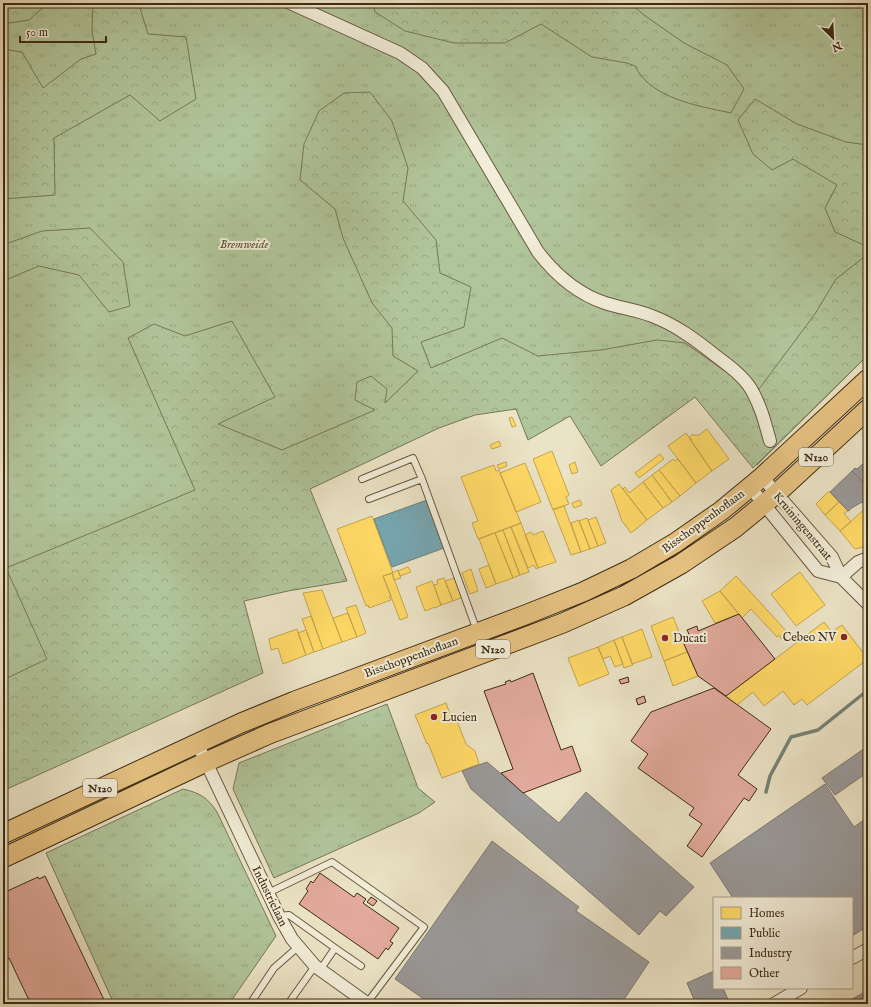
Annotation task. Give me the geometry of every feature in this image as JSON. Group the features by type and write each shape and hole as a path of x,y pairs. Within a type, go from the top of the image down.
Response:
{"main road":[{"name":"Bisschoppenhoflaan","path":"3,834 241,723 295,701 583,592 631,569 661,552 706,522 756,482 868,379"},
{"name":"Bisschoppenhoflaan","path":"3,858 206,762 292,725 551,628 603,606 662,576 698,554 736,527 770,500 868,409"}],"street":[{"path":"290,3 400,53 422,68 443,91 535,246 554,270 574,288 592,298 652,316 672,324 686,332 725,362 750,388 762,413 770,441"},
{"name":"Kruiningenstraat","path":"756,482 818,571 841,577"},
{"name":"Kruiningenstraat","path":"770,500 832,557 841,577 868,604"},
{"path":"841,577 858,562 868,558"},
{"name":"Industrielaan","path":"197,743 279,916 298,947 317,968 368,1004"},
{"path":"853,957 868,949"},
{"path":"774,1004 799,989"}],"lane":[{"path":"362,479 413,458 478,633"},
{"path":"369,499 422,479"},
{"path":"268,893 332,862 424,927 368,1004"},
{"path":"279,916 289,915 360,966"},
{"path":"250,1004 274,968 298,947"},
{"path":"288,1004 335,948"}],"green space":[{"name":"Bremweide","path":"3,3 868,3 868,355 757,465 692,378 506,396 208,520 3,774"},
{"path":"3,3 48,3 29,20 3,24"},
{"path":"93,3 146,3 140,8 148,34 186,37 196,99 160,121 130,95 54,138 55,195 3,199 3,49 22,52 43,88 81,59 96,54 92,31"},
{"path":"373,3 630,3 644,15 684,43 727,65 744,89 731,113 691,104 664,94 652,86 642,77 635,66 627,63 592,57 541,24 505,43 454,43 405,31 375,12"},
{"path":"370,92 392,121 408,168 403,201 436,240 440,273 471,287 464,327 421,342 431,368 502,338 538,356 601,350 657,340 685,343 756,393 815,314 836,279 868,254 868,355 753,468 695,397 601,466 570,416 528,440 516,409 475,415 439,428 310,489 347,581 288,591 244,601 263,673 7,789 3,779 3,680 47,659 6,568 195,490 128,338 154,324 185,336 232,321 275,397 218,424 282,450 375,410 355,400 357,382 371,376 387,389 385,403 418,371 393,356 392,328 372,303 343,238 335,209 300,180 304,144 319,111 344,93"},
{"path":"755,99 797,124 846,142 868,145 868,247 835,232 825,208 837,185 793,159 772,170 753,154 738,120"},
{"path":"90,228 123,262 130,306 109,312 79,275 39,266 3,281 3,245 42,231"},
{"path":"387,704 418,788 435,802 419,813 274,878 233,789 239,763"},
{"path":"183,789 203,796 217,812 276,936 229,1004 114,1004 46,853"}],"building: Homes":[{"path":"512,417 516,426 512,427 509,418"},
{"path":"707,429 729,459 712,471 689,437 692,435 699,435"},
{"path":"686,433 712,471 696,483 668,446"},
{"path":"499,441 501,446 492,449 490,445"},
{"path":"552,451 569,495 566,497 569,504 553,510 533,459"},
{"path":"660,454 664,459 639,478 635,473"},
{"path":"673,459 675,461 678,459 696,483 680,496 659,470"},
{"path":"506,462 507,466 499,469 497,465"},
{"path":"575,462 578,472 572,474 569,465"},
{"path":"525,463 541,502 516,512 500,473"},
{"path":"494,465 496,471 499,470 521,523 478,539 472,523 478,521 461,477"},
{"path":"659,470 680,496 672,502 652,475"},
{"path":"652,475 672,502 663,508 643,482"},
{"path":"643,482 663,508 647,520 623,489 625,487 629,493"},
{"path":"619,484 647,520 631,533 622,521 611,490"},
{"path":"828,492 830,492 839,502 825,515 816,504"},
{"path":"580,500 582,505 574,508 572,503"},
{"path":"839,502 848,511 844,513 851,522 840,531 825,515"},
{"path":"564,506 581,552 571,555 553,509"},
{"path":"867,507 868,546 855,549 840,531"},
{"path":"372,516 393,573 383,576 391,596 389,597 391,600 369,608 368,605 366,606 337,529"},
{"path":"596,517 606,543 598,546 588,520"},
{"path":"587,518 598,546 590,549 579,521"},
{"path":"579,520 590,549 581,552 571,523"},
{"path":"521,523 538,568 536,569 534,565 528,568 511,527"},
{"path":"511,527 529,572 520,575 503,530"},
{"path":"503,530 520,575 513,578 495,533"},
{"path":"543,531 556,562 538,568 525,535 531,532 533,535"},
{"path":"495,533 513,578 496,584 479,539"},
{"path":"489,565 496,584 486,588 479,569"},
{"path":"408,567 411,572 400,576 398,571"},
{"path":"471,569 478,591 470,594 462,573"},
{"path":"398,570 401,578 394,580 392,573"},
{"path":"800,572 825,605 796,626 771,594"},
{"path":"392,573 408,617 400,620 383,576"},
{"path":"736,576 788,633 781,639 779,635 777,637 751,609 742,618 720,591"},
{"path":"444,578 453,601 441,605 434,585 438,584 437,580"},
{"path":"455,578 463,597 453,601 445,581"},
{"path":"432,581 441,605 425,611 416,587"},
{"path":"322,590 342,642 323,649 303,593"},
{"path":"720,591 739,614 715,623 702,601"},
{"path":"356,605 366,633 357,637 346,608"},
{"path":"348,613 357,637 342,642 333,618"},
{"path":"311,616 323,649 314,652 302,619"},
{"path":"673,617 687,652 664,661 651,626"},
{"path":"824,622 832,632 842,625 868,659 807,705 802,699 794,705 783,691 764,706 753,692 737,705 726,696"},
{"path":"297,629 306,655 283,664 278,648 271,650 269,639"},
{"path":"642,629 652,657 632,664 622,637"},
{"path":"306,630 314,652 306,655 298,633"},
{"path":"622,637 633,665 624,668 614,640"},
{"path":"614,640 623,664 615,667 610,656 603,659 598,647"},
{"path":"598,647 609,674 579,686 568,658"},
{"path":"687,652 698,676 673,686 664,661"},
{"path":"446,703 453,722 457,721 466,744 475,751 479,764 442,778 415,715"}],"building: Public":[{"path":"427,500 444,548 392,567 374,519"}],"building: Industry":[{"path":"868,457 868,465 863,460"},
{"path":"865,462 868,465 868,487 852,471 855,468 857,469"},
{"path":"852,471 868,487 868,509 862,502 848,511 830,492"},
{"path":"865,748 868,753 868,772 835,795 822,778"},
{"path":"487,762 559,823 586,792 694,887 666,916 660,911 639,935 471,789 462,771"},
{"path":"825,784 854,827 867,818 868,821 868,926 853,935 853,897 732,897 710,863"},
{"path":"492,841 579,907 576,911 649,962 621,1004 431,1004 395,979"},
{"path":"713,971 713,989 723,989 730,1004 696,1004 687,983"},
{"path":"868,990 868,1004 844,1004"}],"building: Other":[{"path":"739,614 775,659 726,696 698,676 681,637 689,634 687,630 697,626 698,631"},
{"path":"533,673 561,750 572,746 581,771 523,793 501,773 513,769 484,691 506,684 505,682 510,680 511,682"},
{"path":"628,677 629,682 621,684 619,680"},
{"path":"714,688 771,729 738,775 757,789 749,801 744,798 702,857 687,846 702,824 689,815 694,808 638,768 648,754 631,741 651,712"},
{"path":"644,696 646,702 638,705 636,699"},
{"path":"320,873 354,897 357,893 366,899 363,903 399,928 390,941 393,943 388,950 386,948 378,959 299,904 308,891 306,889 311,881 313,883"},
{"path":"45,876 106,1004 37,1004 28,998 9,958 3,961 3,893 38,877 39,879"},
{"path":"371,897 377,901 373,906 367,902"}],"waterway":[{"path":"766,792 770,776 791,737 818,730 868,690"}],"place":[{"name":"Cebeo NV","path":"844,637"},
{"name":"Ducati","path":"665,638"},
{"name":"Lucien","path":"434,717"}]}
